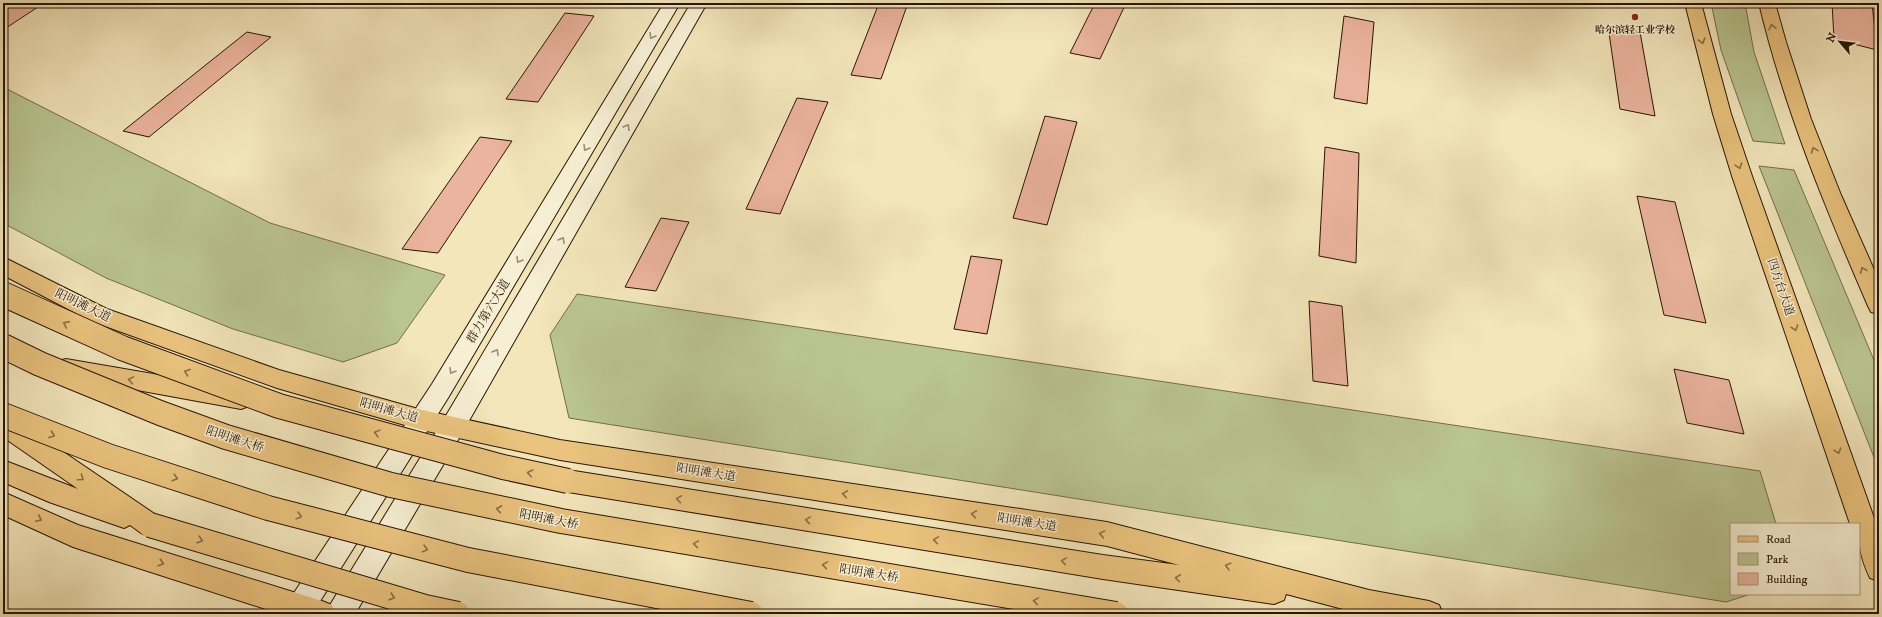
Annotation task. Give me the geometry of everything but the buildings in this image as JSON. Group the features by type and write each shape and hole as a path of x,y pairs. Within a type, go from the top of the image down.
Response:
{"main road":[{"name":"群力第六大道","path":"306,612 672,3"},
{"path":"340,614 453,426 698,3"},
{"name":"四方台大道","path":"1693,3 1720,106 1733,148 1879,569"},
{"path":"1767,3 1775,38 1799,112 1839,215 1879,306"},
{"name":"阳明滩大道","path":"3,265 99,315 277,379 422,420 560,450 1106,534 1369,603 1429,614"},
{"path":"3,294 122,348 279,406 503,467 568,481 1103,567 1369,603"},
{"name":"阳明滩大桥","path":"3,346 40,364 160,413 226,437 398,486 561,521 1116,614"},
{"path":"40,364 279,406"},
{"path":"3,415 108,456 268,508 468,560 751,614"},
{"path":"3,424 150,525"},
{"path":"3,471 58,494 150,525 425,607 458,614"},
{"path":"3,503 73,535 306,612"}],"green space":[{"path":"1711,3 1745,3 1754,52 1785,144 1753,141 1721,50"},
{"path":"3,87 270,223 445,275 397,343 343,362 233,329 106,278 3,223"},
{"path":"1759,166 1794,170 1879,372 1879,470"},
{"path":"577,294 1760,471 1776,523 1730,523 1730,595 1748,595 1726,602 569,418 550,335"}],"place":[{"name":"哈尔滨轻工业学校","path":"1635,17"}]}
